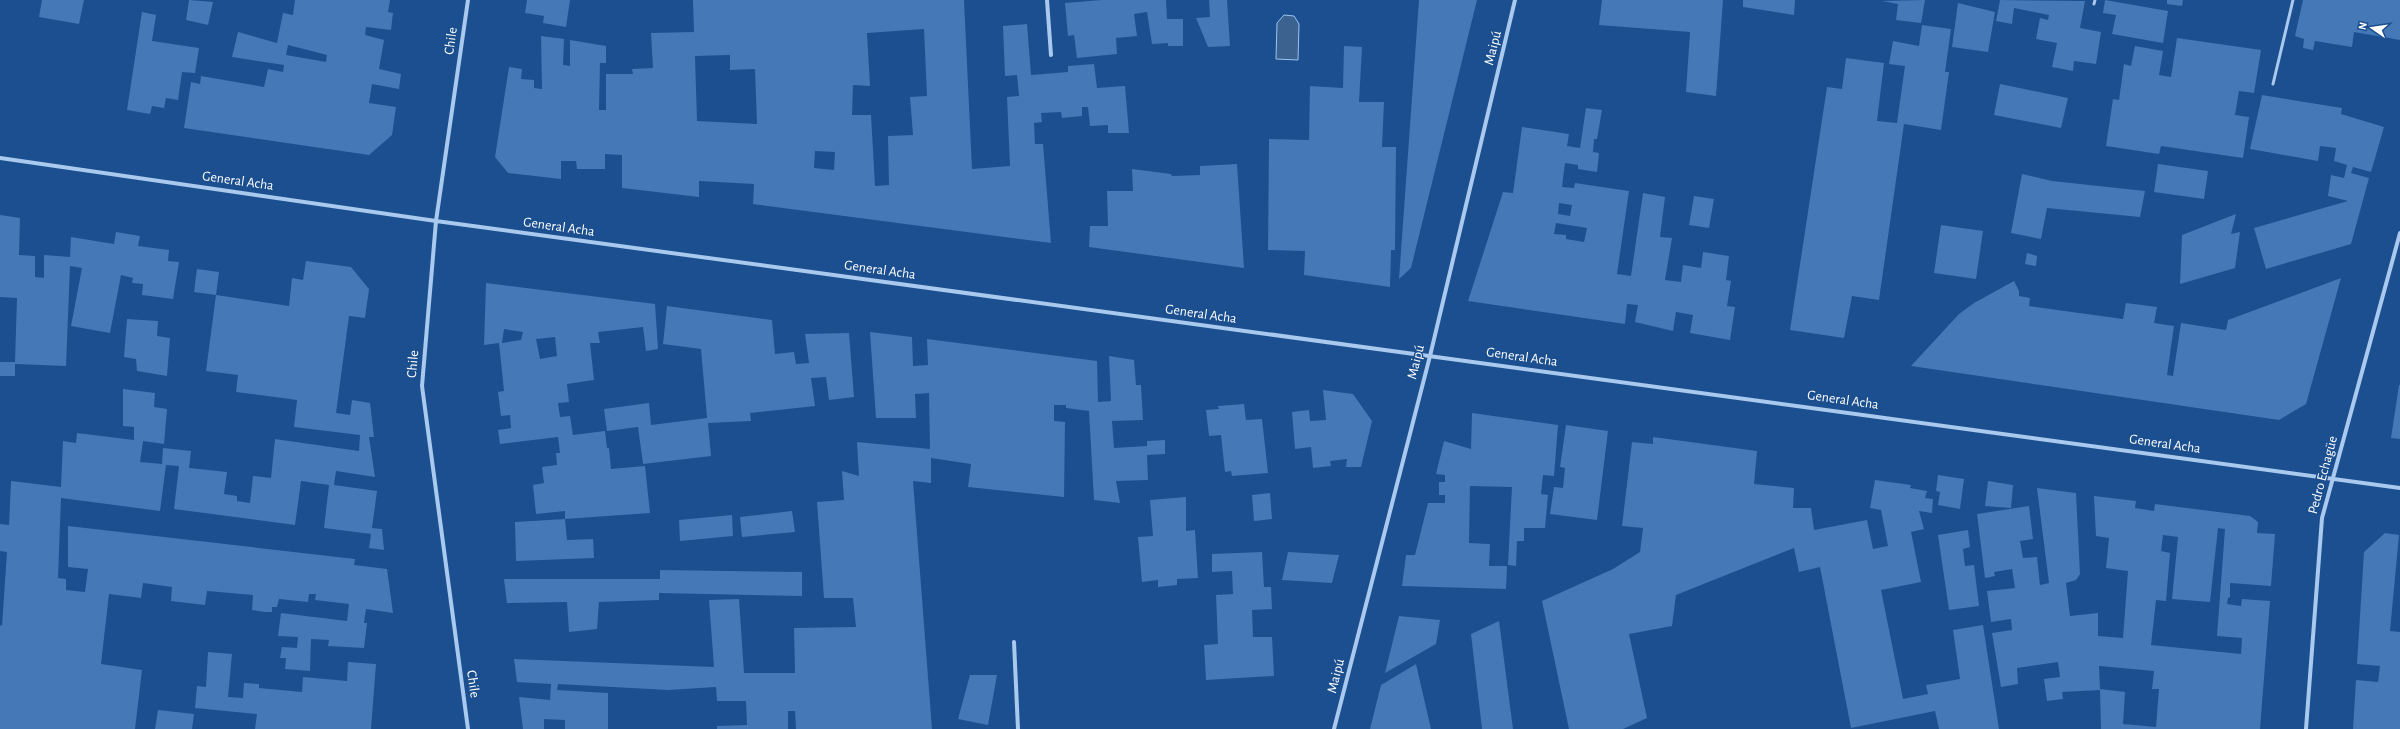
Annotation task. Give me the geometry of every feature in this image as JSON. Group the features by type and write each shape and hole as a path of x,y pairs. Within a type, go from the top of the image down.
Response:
{"street":[{"name":"Chile","path":"468,0 436,221 422,386 468,729"},
{"path":"1047,0 1051,55"},
{"name":"Maipú","path":"1334,729 1430,356 1515,0"},
{"name":"General Acha","path":"0,158 436,221 2400,488"},
{"name":"Pedro Echagüe","path":"2306,729 2322,518 2400,233"},
{"path":"1014,642 1018,729"}],"lane":[{"path":"2273,84 2293,0"}],"water":[{"path":"1284,15 1294,16 1299,24 1298,60 1276,59 1277,23"}],"building":[{"path":"42,0 84,0 79,24 39,17"},
{"path":"189,0 213,2 208,25 186,20"},
{"path":"295,0 390,0 388,12 393,13 391,30 366,27 365,35 384,40 379,69 401,74 399,89 372,84 369,103 396,107 392,135 369,155 184,128 191,82 200,84 201,76 264,87 268,69 283,72 284,65 232,57 238,32 277,43 283,13 293,15","holes":["288,45 327,55 326,62 286,55"]},
{"path":"527,0 570,0 566,27 543,23 544,16 525,13"},
{"path":"693,0 964,0 972,169 1010,166 1007,97 1019,96 1017,75 1005,76 1003,26 1027,24 1031,75 1068,72 1068,66 1094,64 1097,88 1125,86 1129,133 1108,133 1108,125 1090,126 1088,107 1082,107 1082,116 1062,118 1061,112 1041,113 1042,122 1034,123 1035,144 1043,144 1051,243 753,204 754,184 699,181 699,197 622,188 622,155 605,154 605,169 577,169 576,161 561,161 561,179 508,173 495,157 509,67 522,69 521,79 534,80 534,88 542,89 541,36 564,39 563,65 570,66 570,40 606,46 606,63 600,63 599,110 606,110 606,74 633,74 632,69 653,68 651,33 694,32","holes":["924,29 927,96 910,97 913,135 888,136 889,185 875,186 871,115 852,115 853,85 870,86 867,33","730,55 730,70 755,69 757,124 697,121 695,56","815,151 835,152 834,170 814,168"]},
{"path":"1102,0 1166,0 1167,19 1183,19 1183,46 1168,46 1168,43 1152,44 1147,12 1134,14 1137,36 1116,38 1117,54 1077,58 1074,35 1068,36 1065,3"},
{"path":"1209,0 1227,0 1230,46 1208,47 1196,18 1210,17"},
{"path":"1419,0 1477,0 1411,268 1399,279"},
{"path":"1602,0 1723,0 1716,96 1686,92 1690,32 1599,25"},
{"path":"1743,0 1795,0 1794,15 1743,7"},
{"path":"1925,0 1921,23 1896,20 1898,4 1882,1"},
{"path":"2000,0 2085,1 2080,28 2101,32 2096,64 2074,61 2073,71 2052,67 2057,43 2036,39 2040,18 2048,20 2049,15 2014,8 2012,24 1996,21"},
{"path":"2105,0 2168,11 2163,43 2112,34 2116,15 2103,13"},
{"path":"2167,0 2183,0 2182,6 2167,4"},
{"path":"2303,0 2400,0 2400,40 2354,32 2352,47 2315,41 2313,50 2303,48 2304,39 2295,36"},
{"path":"1958,3 1995,12 1988,52 1952,47"},
{"path":"142,12 156,15 152,41 199,48 195,73 182,72 178,100 166,98 164,108 152,106 150,114 127,110"},
{"path":"1922,25 1951,29 1945,72 1949,72 1941,130 1904,124 1879,300 1852,296 1844,338 1790,330 1827,87 1842,89 1846,58 1884,63 1877,121 1897,123 1905,66 1889,64 1893,41 1919,46"},
{"path":"2177,38 2261,50 2254,93 2239,91 2235,115 2249,117 2243,158 2161,146 2159,154 2106,146 2113,99 2119,100 2124,64 2131,66 2135,46 2163,51 2159,75 2171,77"},
{"path":"1344,46 1362,47 1359,102 1384,102 1382,147 1396,147 1395,250 1391,250 1390,287 1304,275 1305,251 1268,250 1269,139 1309,140 1310,86 1343,88"},
{"path":"2000,84 2068,98 2061,128 1994,115"},
{"path":"2262,95 2342,108 2341,114 2384,127 2371,172 2353,167 2351,173 2369,178 2351,244 2266,269 2254,228 2348,201 2328,196 2331,175 2344,178 2347,165 2334,161 2336,148 2320,146 2318,161 2250,149"},
{"path":"1586,108 1602,110 1597,139 1594,139 1593,152 1599,153 1597,172 1578,169 1578,165 1565,163 1562,187 1574,188 1575,183 1629,191 1617,274 1631,276 1643,193 1665,197 1660,237 1672,238 1665,280 1681,282 1683,265 1701,268 1703,252 1729,256 1726,280 1731,281 1727,306 1735,307 1730,340 1690,333 1693,315 1676,312 1673,331 1635,322 1638,305 1627,304 1625,324 1468,301 1503,192 1513,193 1522,127 1569,134 1567,146 1580,148","holes":["1559,203 1572,205 1570,216 1558,214","1556,223 1587,228 1584,242 1566,239 1566,235 1554,234"]},
{"path":"1237,164 1244,268 1089,247 1090,226 1108,226 1107,191 1133,191 1132,169 1171,174 1172,176 1200,175 1200,166"},
{"path":"2158,164 2208,171 2204,199 2154,192"},
{"path":"2022,174 2052,181 2145,191 2140,217 2047,208 2041,239 2011,233"},
{"path":"1694,196 1714,199 1709,228 1689,225"},
{"path":"2236,214 2231,234 2240,232 2235,268 2180,284 2182,235"},
{"path":"0,215 20,218 19,255 35,256 35,277 44,278 44,255 70,257 71,237 114,244 116,232 140,236 138,246 169,250 168,261 179,262 173,299 142,295 143,284 132,283 133,278 121,275 110,333 71,326 82,268 70,266 66,366 15,364 15,376 0,376 0,362 15,362 17,298 0,297"},
{"path":"1941,225 1983,231 1976,279 1934,273"},
{"path":"2027,253 2037,256 2036,266 2025,264"},
{"path":"306,261 351,267 369,289 365,318 349,316 336,413 350,415 352,400 370,403 374,437 369,437 375,477 336,471 334,485 377,491 372,528 382,529 384,550 369,548 371,534 324,528 329,485 301,481 295,525 174,509 179,466 166,465 160,511 61,498 58,578 66,579 66,590 85,592 88,569 68,567 68,526 355,559 354,565 387,569 393,613 366,609 364,623 367,623 364,648 328,646 329,640 311,639 310,671 285,669 286,658 280,658 282,647 297,648 298,637 278,636 281,613 347,621 349,604 315,600 316,594 309,594 308,602 279,599 277,607 272,607 272,612 265,612 252,610 253,595 207,591 205,605 171,601 172,587 143,583 141,598 109,594 101,664 142,670 135,729 0,729 0,625 2,626 7,552 0,551 0,524 9,525 11,481 61,487 63,441 76,443 77,433 134,440 134,427 123,426 123,389 155,393 154,407 167,409 164,444 143,441 140,462 162,464 163,448 191,451 189,468 227,472 224,494 237,496 237,501 250,503 253,476 271,478 275,439 359,451 360,435 294,427 297,400 236,392 238,375 206,371 216,295 289,306 292,278 303,280"},
{"path":"197,269 219,272 216,295 194,292"},
{"path":"2341,278 2306,404 2279,420 1911,366 1959,314 1974,303 2014,281 2019,291 2019,296 2030,298 2029,306 2123,319 2126,303 2157,307 2154,323 2174,326 2167,375 2173,376 2181,323 2226,330 2228,320"},
{"path":"486,283 655,304 658,349 646,351 643,327 598,332 600,343 590,343 594,380 567,384 569,402 558,403 560,417 570,416 573,435 605,431 607,448 609,448 611,469 645,466 650,513 565,519 565,511 536,514 533,485 544,483 542,467 557,465 556,453 560,453 558,437 500,444 498,430 511,428 510,415 501,416 498,392 504,391 499,343 484,345","holes":["504,329 523,332 521,340 502,343","555,337 557,356 540,359 536,339"]},
{"path":"667,306 772,320 775,354 794,352 796,364 809,363 805,334 849,333 854,397 829,400 826,377 811,378 815,406 750,413 751,421 708,423 711,456 643,464 638,427 607,431 604,409 649,403 651,425 707,418 701,349 663,344"},
{"path":"127,319 158,321 157,336 170,338 167,376 137,371 136,359 124,357"},
{"path":"870,332 912,337 913,366 928,365 927,339 1097,361 1098,402 1111,401 1109,356 1134,360 1136,385 1141,385 1143,420 1112,421 1114,448 1147,446 1147,441 1165,440 1165,454 1147,455 1148,480 1116,481 1120,503 1094,500 1089,411 1066,408 1066,405 1054,405 1054,421 1065,422 1064,497 968,487 971,464 931,458 931,483 913,481 932,729 796,729 795,711 788,711 788,729 717,729 717,726 747,725 746,701 717,701 716,687 668,690 558,684 557,690 608,693 608,729 565,729 565,720 544,719 544,729 523,729 519,697 550,700 551,684 517,682 514,659 714,667 709,600 739,599 744,673 795,673 794,628 856,627 853,598 824,598 817,502 844,500 842,471 859,476 857,442 930,449 929,393 915,394 916,418 876,418"},
{"path":"2400,385 2400,439 2391,438"},
{"path":"1323,390 1353,394 1372,421 1361,467 1346,467 1347,459 1330,461 1331,466 1313,468 1311,447 1295,449 1292,412 1309,410 1310,421 1326,420"},
{"path":"1244,404 1246,420 1262,419 1268,473 1232,476 1231,471 1225,472 1221,435 1209,436 1206,410 1219,409 1218,406"},
{"path":"1472,413 1558,425 1554,476 1543,475 1541,494 1548,495 1545,528 1524,528 1524,541 1517,541 1516,566 1508,565 1512,487 1470,486 1469,543 1490,544 1489,566 1507,566 1506,589 1402,586 1406,555 1415,555 1428,503 1445,503 1445,495 1439,495 1439,482 1445,482 1445,475 1436,474 1444,441 1471,449"},
{"path":"1566,425 1608,431 1597,520 1550,514 1554,487 1563,488 1565,468 1560,467"},
{"path":"1653,437 1757,451 1754,484 1794,488 1793,508 1811,508 1814,530 1867,520 1873,549 1888,546 1881,510 1870,508 1875,480 1911,485 1910,488 1927,491 1925,498 1933,499 1932,513 1919,511 1924,529 1911,532 1921,582 1881,590 1903,699 1928,694 1926,685 1960,679 1953,630 1983,625 1999,729 1939,729 1935,711 1851,728 1820,567 1799,572 1794,548 1676,595 1672,626 1629,634 1647,718 1623,729 1569,729 1542,601 1613,569 1640,552 1643,528 1622,526 1632,442 1653,444"},
{"path":"1938,475 1964,479 1960,509 1938,505 1940,492 1936,491"},
{"path":"1988,481 2013,485 2011,508 1985,506"},
{"path":"2037,488 2076,493 2080,574 2076,580 2066,583 2070,616 2098,613 2098,636 2123,638 2128,571 2106,568 2109,538 2096,536 2094,496 2136,501 2135,508 2154,511 2155,504 2250,516 2258,522 2257,533 2275,534 2271,586 2230,583 2230,597 2228,598 2227,604 2241,606 2242,599 2270,601 2260,729 2101,729 2100,690 2062,692 2063,699 2047,701 2044,679 2060,677 2058,662 2017,668 2018,684 2001,687 1992,633 2012,630 2011,619 1991,622 1987,591 2015,588 2012,569 1994,572 1995,576 1985,578 1977,514 2029,506 2033,539 2020,541 2023,558 2037,557 2040,585 2049,583","holes":["2218,528 2225,529 2217,636 2242,638 2241,654 2151,645 2156,600 2166,601 2170,553 2161,551 2163,535 2178,537 2172,599 2210,602","2099,666 2154,671 2152,689 2159,689 2156,727 2123,724 2125,692 2100,689"]},
{"path":"1270,493 1272,519 1254,521 1252,495"},
{"path":"1186,497 1186,531 1195,530 1198,578 1177,579 1177,585 1158,587 1158,580 1142,582 1138,537 1153,536 1150,500"},
{"path":"792,511 795,532 742,537 740,517"},
{"path":"732,515 733,536 680,541 679,520"},
{"path":"565,519 567,540 593,539 594,558 516,561 515,522"},
{"path":"1968,530 1970,547 1963,549 1965,566 1974,565 1979,606 1949,610 1938,535"},
{"path":"2385,533 2399,535 2390,631 2400,632 2400,729 2353,729 2356,680 2378,682 2380,666 2357,664 2364,552"},
{"path":"1262,552 1264,587 1271,587 1272,609 1252,610 1253,637 1272,637 1274,676 1206,680 1204,645 1218,644 1216,595 1233,594 1232,571 1212,572 1212,554"},
{"path":"1288,552 1339,555 1332,583 1282,580"},
{"path":"660,570 802,572 802,596 659,593 659,600 599,602 597,629 569,632 567,602 507,603 504,579 660,579"},
{"path":"1399,616 1440,620 1436,644 1385,673"},
{"path":"1499,621 1513,729 1482,729 1471,634"},
{"path":"208,652 232,654 228,697 243,698 244,683 259,684 259,688 302,692 303,677 347,681 348,662 376,664 371,729 255,729 257,714 195,708 197,686 206,687"},
{"path":"1416,664 1431,729 1370,729 1381,685"},
{"path":"970,675 997,675 988,725 958,719"},
{"path":"158,710 194,714 192,729 155,729"}]}
